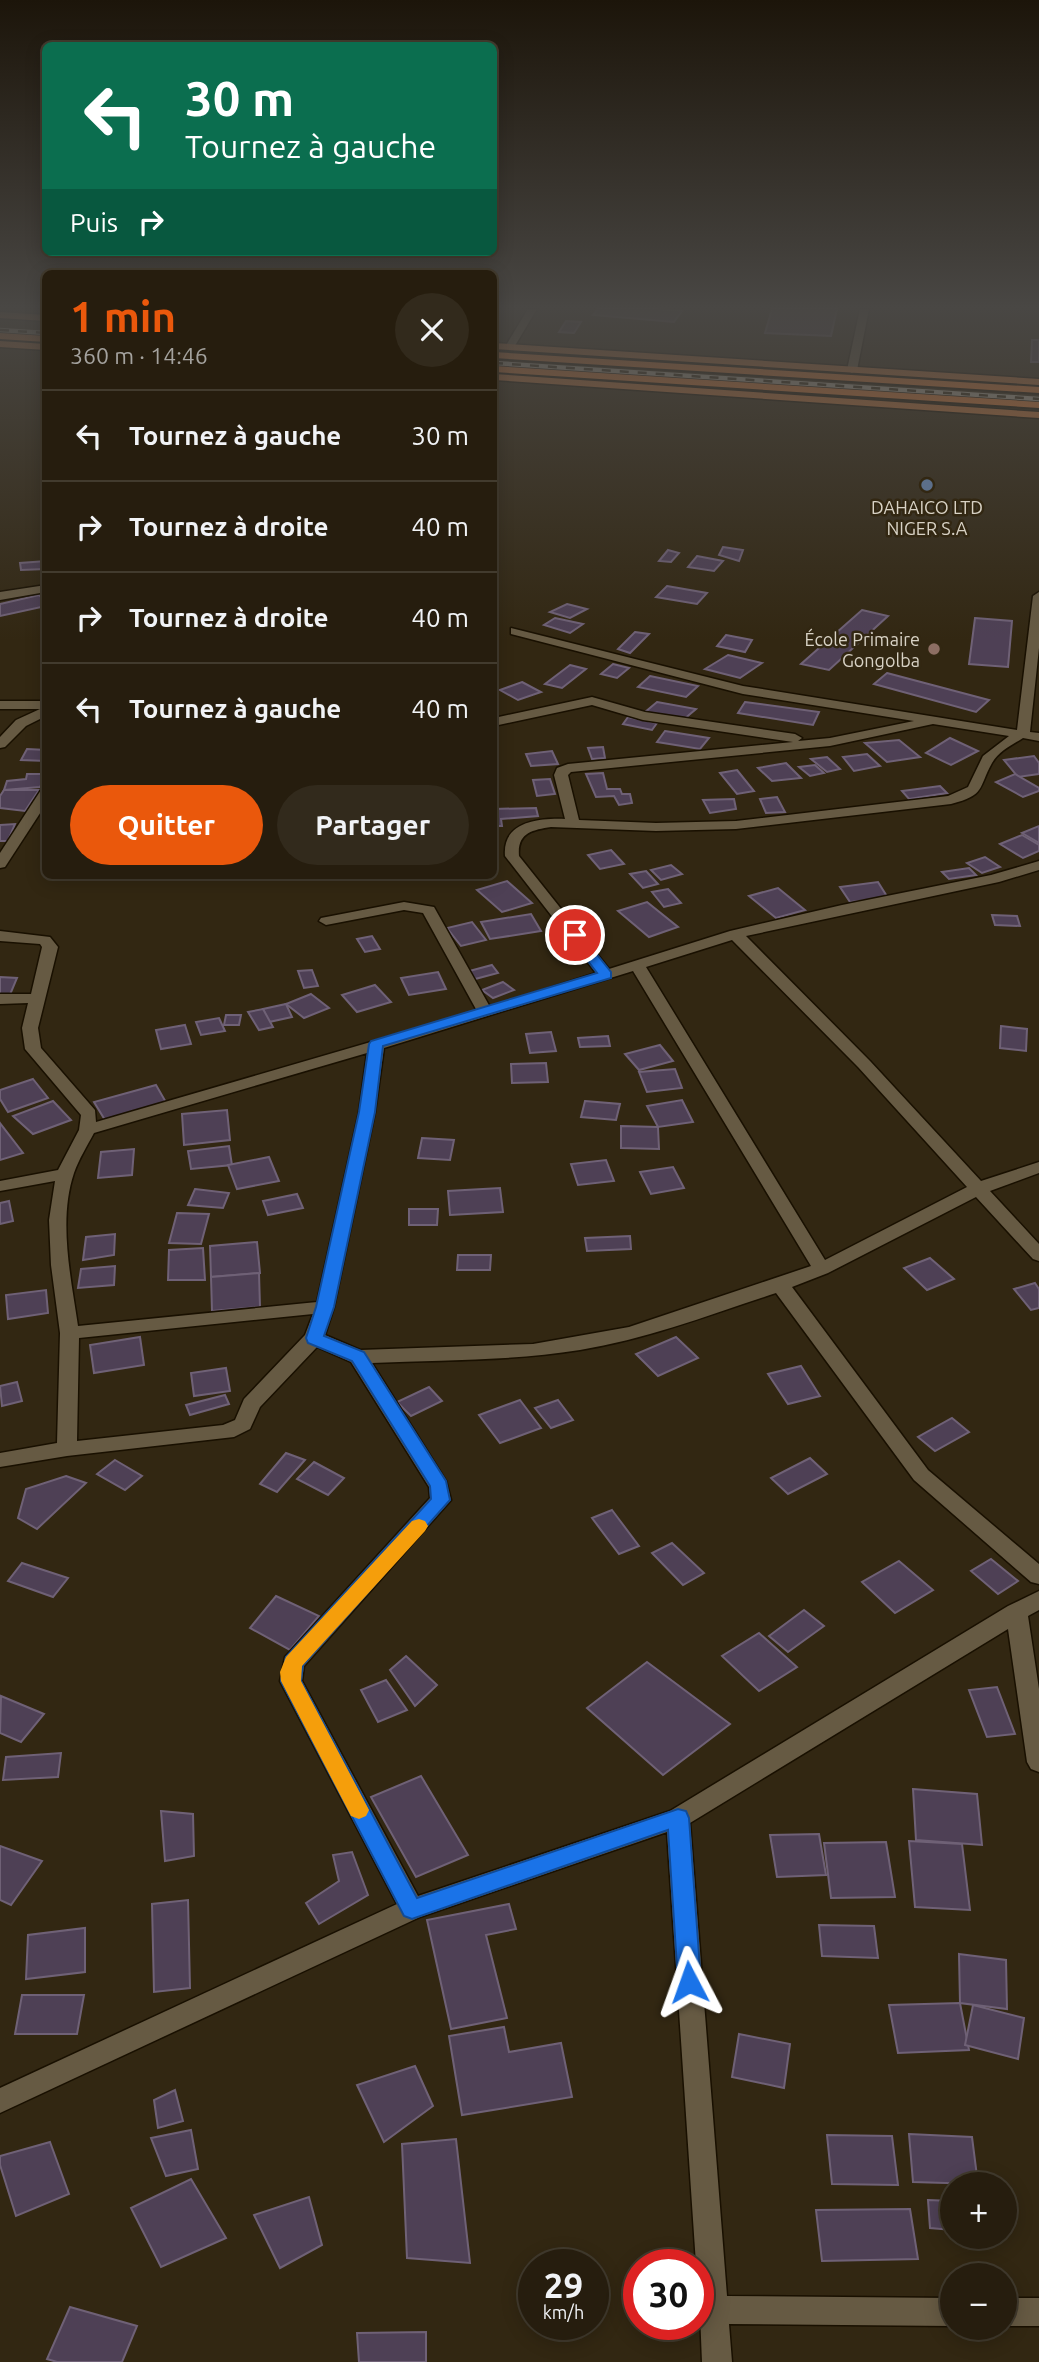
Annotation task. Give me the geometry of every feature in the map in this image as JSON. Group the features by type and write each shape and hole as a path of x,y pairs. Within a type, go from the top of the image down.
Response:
{"street":[{"path":"0,596 42,588"},
{"path":"1023,733 1039,596"},
{"path":"515,631 743,690 942,719 1039,737"},
{"path":"497,721 592,701 643,716 695,726 830,742"},
{"path":"0,705 42,705"},
{"path":"0,744 21,723 42,713"},
{"path":"573,824 561,775 562,771 568,768 830,742 942,719"},
{"path":"606,975 512,856 511,845 516,834 530,826 573,824 656,827 736,825 951,800 967,794 978,785 994,752 1023,733"},
{"path":"0,864 42,799"},
{"path":"87,1130 486,1013 735,934 994,878 1039,865"},
{"path":"326,921 404,906 415,905 429,910 486,1013"},
{"path":"735,934 864,1064 1039,1255"},
{"path":"0,936 45,940 50,947 30,1028 33,1049 85,1106 90,1122 65,1174 58,1220 60,1265 70,1333 67,1449"},
{"path":"637,966 822,1269"},
{"path":"0,999 39,999"},
{"path":"0,1460 67,1449 227,1432 240,1428 251,1404 314,1338 325,1307 367,1112 376,1044"},
{"path":"314,1338 358,1357 533,1350 631,1333 822,1269 978,1189 1039,1167"},
{"path":"0,1186 65,1174"},
{"path":"780,1285 921,1475 1039,1576"},
{"path":"70,1333 325,1307"},
{"path":"358,1357 439,1486 441,1500 293,1662 291,1681 412,1909"},
{"path":"0,2101 412,1909 678,1818 1039,1599"},
{"path":"1016,1612 1039,1762"},
{"path":"678,1818 708,2249"},
{"path":"714,2310 940,2312"},
{"path":"1017,2312 1039,2312"},
{"path":"714,2331 717,2362"}],"building":[{"path":"723,547 743,550 739,561 719,555"},
{"path":"668,550 679,553 671,562 659,561"},
{"path":"697,556 723,561 714,571 688,567"},
{"path":"42,561 42,569 21,570 20,563"},
{"path":"667,586 707,593 697,604 656,597"},
{"path":"39,595 42,598 42,607 0,616 0,604"},
{"path":"567,604 587,609 570,618 550,612"},
{"path":"862,610 888,616 829,670 801,664"},
{"path":"555,618 583,624 570,633 544,625"},
{"path":"975,618 1012,621 1008,667 969,664"},
{"path":"635,632 649,634 630,653 618,649"},
{"path":"726,635 752,640 745,652 717,646"},
{"path":"728,655 762,663 740,678 705,669"},
{"path":"613,664 629,668 617,678 601,674"},
{"path":"570,665 586,669 562,688 545,684"},
{"path":"887,673 989,700 976,712 874,684"},
{"path":"650,676 698,686 686,697 638,687"},
{"path":"522,682 541,692 518,700 500,690"},
{"path":"657,702 696,709 683,720 644,713"},
{"path":"745,702 819,712 813,725 738,713"},
{"path":"628,717 657,723 652,730 623,724"},
{"path":"665,731 709,738 700,749 657,742"},
{"path":"950,738 978,751 951,765 926,753"},
{"path":"899,740 920,757 887,762 865,743"},
{"path":"603,747 605,758 592,759 588,748"},
{"path":"27,749 42,750 42,761 21,760"},
{"path":"552,751 558,764 531,766 526,754"},
{"path":"867,754 880,766 854,771 843,757"},
{"path":"1034,756 1039,763 1039,774 1018,777 1004,760"},
{"path":"827,757 840,769 827,772 811,759"},
{"path":"786,763 801,778 772,781 758,768"},
{"path":"815,765 824,773 810,776 799,767"},
{"path":"737,770 754,791 737,794 720,773"},
{"path":"603,773 607,789 620,789 622,794 630,794 632,803 619,805 614,796 596,797 586,774"},
{"path":"27,774 42,774 40,787 4,790 7,781 26,779"},
{"path":"1015,774 1039,788 1039,791 1023,797 996,782"},
{"path":"550,779 555,794 537,796 533,780"},
{"path":"940,786 947,793 909,799 902,791"},
{"path":"4,790 39,790 25,811 0,808 0,796"},
{"path":"777,797 785,812 766,813 760,799"},
{"path":"734,799 736,809 710,813 703,800"},
{"path":"536,808 538,816 501,819 502,826 497,826 497,809"},
{"path":"15,824 8,841 0,841 0,825"},
{"path":"1039,826 1039,843 1022,833"},
{"path":"1022,835 1039,845 1039,851 1023,858 1000,844"},
{"path":"611,850 624,864 600,869 588,855"},
{"path":"985,857 1000,867 982,873 967,863"},
{"path":"671,865 682,874 661,880 651,870"},
{"path":"969,868 976,875 949,879 942,872"},
{"path":"646,871 658,884 643,888 630,874"},
{"path":"507,881 532,903 502,912 477,890"},
{"path":"878,882 888,898 850,902 840,887"},
{"path":"778,888 805,910 776,918 749,896"},
{"path":"668,889 681,903 664,907 652,892"},
{"path":"647,902 678,927 649,937 618,911"},
{"path":"531,914 541,931 490,939 481,922"},
{"path":"992,915 1017,916 1020,926 995,925"},
{"path":"472,922 486,940 461,946 447,928"},
{"path":"372,936 380,949 365,952 357,939"},
{"path":"492,965 498,973 475,979 469,971"},
{"path":"312,970 318,986 304,988 298,971"},
{"path":"438,972 446,989 409,995 401,978"},
{"path":"0,977 17,978 9,997 0,997"},
{"path":"503,982 514,990 493,998 482,990"},
{"path":"375,985 391,1002 357,1012 342,995"},
{"path":"311,994 329,1008 304,1018 286,1004"},
{"path":"286,1004 292,1017 269,1022 263,1009"},
{"path":"263,1009 273,1027 259,1030 248,1012"},
{"path":"226,1015 241,1015 239,1025 224,1025"},
{"path":"219,1018 225,1031 201,1035 196,1022"},
{"path":"185,1025 191,1044 161,1049 156,1030"},
{"path":"1001,1026 1027,1029 1026,1051 1000,1048"},
{"path":"551,1032 556,1051 530,1053 526,1034"},
{"path":"608,1036 610,1046 580,1047 578,1038"},
{"path":"660,1045 673,1061 639,1070 625,1054"},
{"path":"546,1063 548,1082 512,1083 511,1064"},
{"path":"675,1069 682,1088 647,1092 639,1072"},
{"path":"33,1079 48,1098 8,1112 0,1099 0,1090"},
{"path":"156,1085 167,1104 105,1120 94,1102"},
{"path":"682,1100 693,1122 658,1127 647,1106"},
{"path":"53,1101 71,1120 33,1134 13,1116"},
{"path":"585,1101 620,1104 616,1120 581,1117"},
{"path":"227,1110 230,1140 184,1145 182,1114"},
{"path":"0,1123 23,1153 0,1160"},
{"path":"621,1126 658,1127 659,1149 621,1148"},
{"path":"422,1138 454,1140 450,1160 418,1158"},
{"path":"229,1146 232,1165 191,1169 188,1151"},
{"path":"134,1149 132,1175 98,1178 101,1152"},
{"path":"269,1157 279,1181 237,1189 228,1165"},
{"path":"606,1160 614,1181 578,1185 571,1164"},
{"path":"673,1167 684,1188 651,1194 640,1172"},
{"path":"500,1188 503,1212 450,1215 448,1191"},
{"path":"195,1189 229,1193 223,1208 188,1205"},
{"path":"297,1194 303,1208 268,1215 263,1201"},
{"path":"9,1201 13,1221 0,1224 0,1203"},
{"path":"409,1209 438,1209 437,1225 409,1225"},
{"path":"177,1213 209,1214 201,1244 169,1243"},
{"path":"115,1234 114,1255 83,1260 86,1237"},
{"path":"630,1236 631,1249 587,1251 585,1238"},
{"path":"257,1242 260,1273 211,1277 210,1246"},
{"path":"203,1248 205,1280 168,1280 169,1250"},
{"path":"458,1255 491,1255 490,1270 457,1270"},
{"path":"930,1258 954,1279 927,1290 904,1268"},
{"path":"115,1266 114,1285 78,1288 81,1269"},
{"path":"259,1273 260,1307 212,1311 211,1277"},
{"path":"1035,1283 1039,1289 1039,1308 1031,1310 1014,1289"},
{"path":"46,1290 48,1313 8,1319 6,1295"},
{"path":"140,1337 144,1365 94,1373 90,1345"},
{"path":"676,1337 698,1358 658,1376 636,1354"},
{"path":"801,1366 820,1396 788,1404 768,1374"},
{"path":"226,1368 230,1391 194,1396 191,1373"},
{"path":"17,1382 22,1401 2,1406 0,1386"},
{"path":"429,1387 442,1401 411,1416 397,1402"},
{"path":"225,1395 229,1404 190,1415 186,1405"},
{"path":"520,1400 541,1428 500,1443 479,1415"},
{"path":"558,1400 573,1420 551,1428 535,1408"},
{"path":"952,1418 969,1432 935,1451 918,1437"},
{"path":"286,1453 305,1460 277,1492 260,1484"},
{"path":"810,1458 827,1474 788,1494 771,1478"},
{"path":"115,1460 142,1476 125,1490 97,1474"},
{"path":"314,1462 344,1478 328,1495 297,1479"},
{"path":"66,1476 86,1483 37,1529 18,1518 26,1489"},
{"path":"612,1510 639,1546 619,1554 592,1518"},
{"path":"672,1543 704,1573 683,1585 652,1553"},
{"path":"991,1559 1018,1581 998,1594 971,1571"},
{"path":"899,1561 933,1590 895,1613 862,1582"},
{"path":"22,1563 68,1578 53,1597 8,1581"},
{"path":"276,1596 319,1616 290,1650 250,1628"},
{"path":"804,1610 824,1626 788,1652 769,1636"},
{"path":"759,1633 797,1667 759,1691 722,1656"},
{"path":"406,1656 437,1685 415,1706 390,1670"},
{"path":"647,1662 730,1724 663,1775 587,1708"},
{"path":"386,1680 407,1710 378,1722 361,1690"},
{"path":"997,1687 1015,1734 987,1737 969,1690"},
{"path":"1,1696 44,1714 21,1742 0,1733"},
{"path":"61,1753 58,1777 3,1780 6,1757"},
{"path":"421,1776 468,1855 416,1877 371,1797"},
{"path":"913,1789 977,1794 982,1845 916,1840"},
{"path":"161,1811 193,1814 194,1856 165,1861"},
{"path":"819,1834 826,1875 777,1877 770,1835"},
{"path":"909,1841 962,1844 970,1910 915,1907"},
{"path":"886,1842 895,1897 831,1898 824,1843"},
{"path":"0,1846 42,1861 11,1905 0,1900"},
{"path":"352,1852 368,1895 319,1924 306,1903 339,1881 333,1855"},
{"path":"188,1900 190,1988 154,1992 152,1904"},
{"path":"509,1904 516,1929 486,1935 507,2018 451,2029 427,1920"},
{"path":"819,1925 874,1926 878,1958 822,1956"},
{"path":"85,1928 85,1972 26,1979 28,1935"},
{"path":"959,1954 1006,1960 1007,2009 960,2003"},
{"path":"22,1995 84,1995 77,2034 15,2034"},
{"path":"960,2003 969,2050 898,2053 889,2005"},
{"path":"973,2005 1024,2018 1018,2059 965,2045"},
{"path":"504,2027 509,2052 561,2043 572,2097 462,2115 449,2036"},
{"path":"739,2034 790,2044 784,2088 732,2077"},
{"path":"415,2066 433,2106 384,2142 357,2085"},
{"path":"175,2090 183,2121 158,2128 154,2100"},
{"path":"191,2130 198,2169 166,2176 151,2138"},
{"path":"909,2134 972,2137 976,2172 940,2172 940,2183 913,2182"},
{"path":"827,2135 892,2136 898,2185 832,2184"},
{"path":"456,2139 470,2263 407,2258 402,2144"},
{"path":"50,2142 69,2194 16,2216 0,2165 0,2156"},
{"path":"191,2179 226,2238 161,2267 131,2208"},
{"path":"309,2197 322,2245 280,2268 254,2215"},
{"path":"928,2200 940,2200 940,2229 930,2228"},
{"path":"910,2209 918,2259 822,2261 816,2210"},
{"path":"70,2307 137,2326 122,2362 57,2362 47,2359"},
{"path":"426,2332 426,2362 359,2362 357,2333"}],"slow traffic":[{"path":"359,1810 291,1681 290,1672 293,1662 419,1526"}],"place":[{"name":"DAHAICO LTD NIGER S.A","path":"927,485"},
{"name":"École Primaire Gongolba","path":"934,649"}],"route":[{"path":"575,935 606,975 376,1044 367,1112 325,1307 314,1338 358,1357 439,1486 441,1500 293,1662 290,1672 291,1681 412,1909 678,1818 689,1982"}]}
